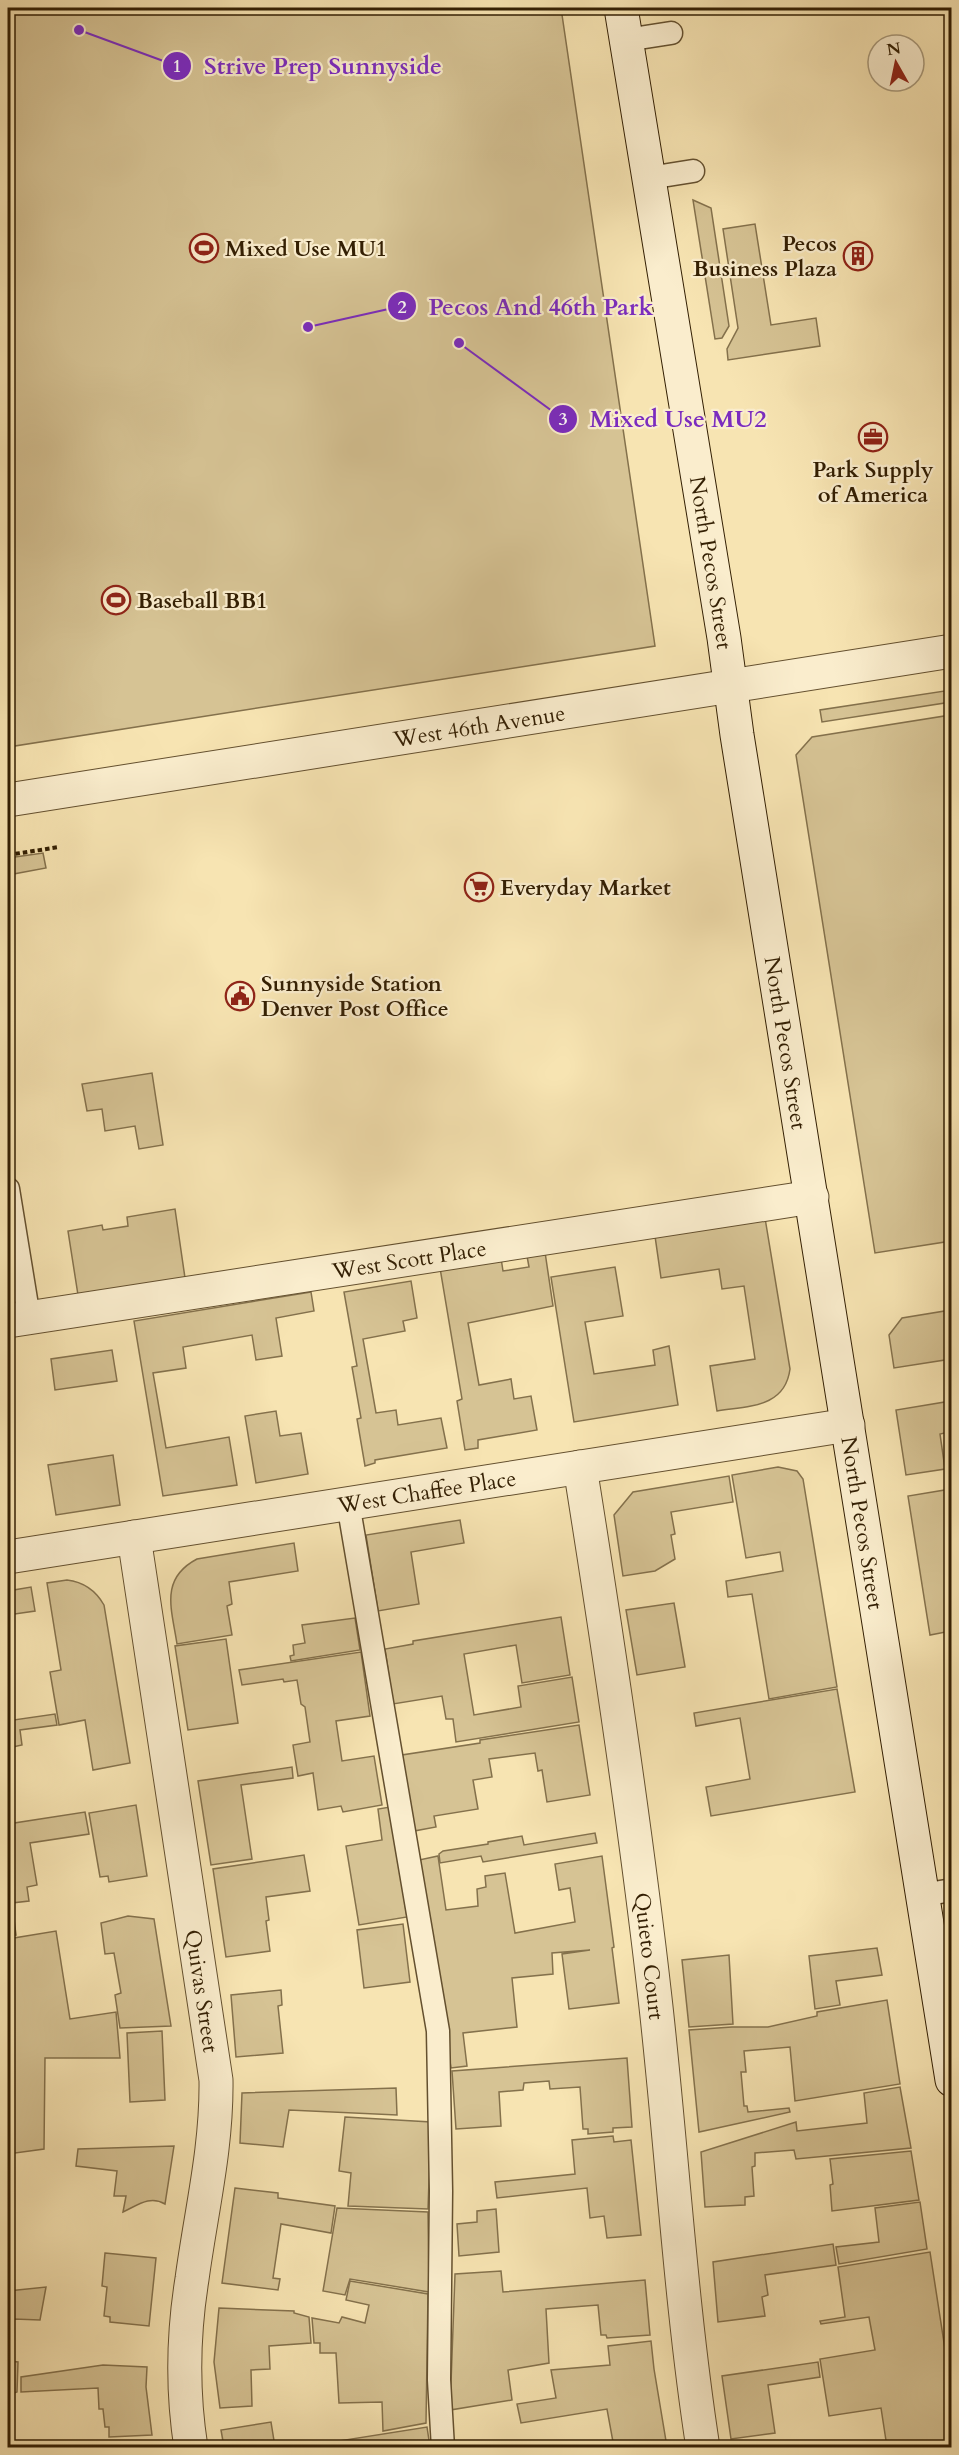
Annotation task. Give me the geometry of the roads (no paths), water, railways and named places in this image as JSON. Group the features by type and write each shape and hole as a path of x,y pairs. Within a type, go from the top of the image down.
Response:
{"street":[{"name":"North Pecos Street","path":"621,8 848,1425 937,1892 951,2078"},
{"name":"West 46th Avenue","path":"8,800 951,651"},
{"name":"West Scott Place","path":"18,1320 812,1197"},
{"name":"West Chaffee Place","path":"8,1557 848,1425"},
{"name":"Quieto Court","path":"580,1467 641,1882 655,1999 691,2366 703,2448"},
{"name":"Quivas Street","path":"134,1537 216,2080 213,2149 191,2280 186,2334 185,2391 191,2448"}],"lane":[{"path":"626,40 671,33"},
{"path":"649,178 693,171"},
{"path":"8,1189 18,1320"},
{"path":"348,1503 438,2031 441,2191 439,2380 443,2448"}],"place":[{"name":"Strive Prep Sunnyside","path":"79,30"},
{"name":"Mixed Use MU1","path":"204,248"},
{"name":"Pecos Business Plaza","path":"858,256"},
{"name":"Pecos And 46th Park","path":"308,327"},
{"name":"Mixed Use MU2","path":"459,343"},
{"name":"Park Supply of America","path":"873,437"},
{"name":"Baseball BB1","path":"116,600"},
{"name":"Everyday Market","path":"479,887"},
{"name":"Sunnyside Station Denver Post Office","path":"240,996"}]}
